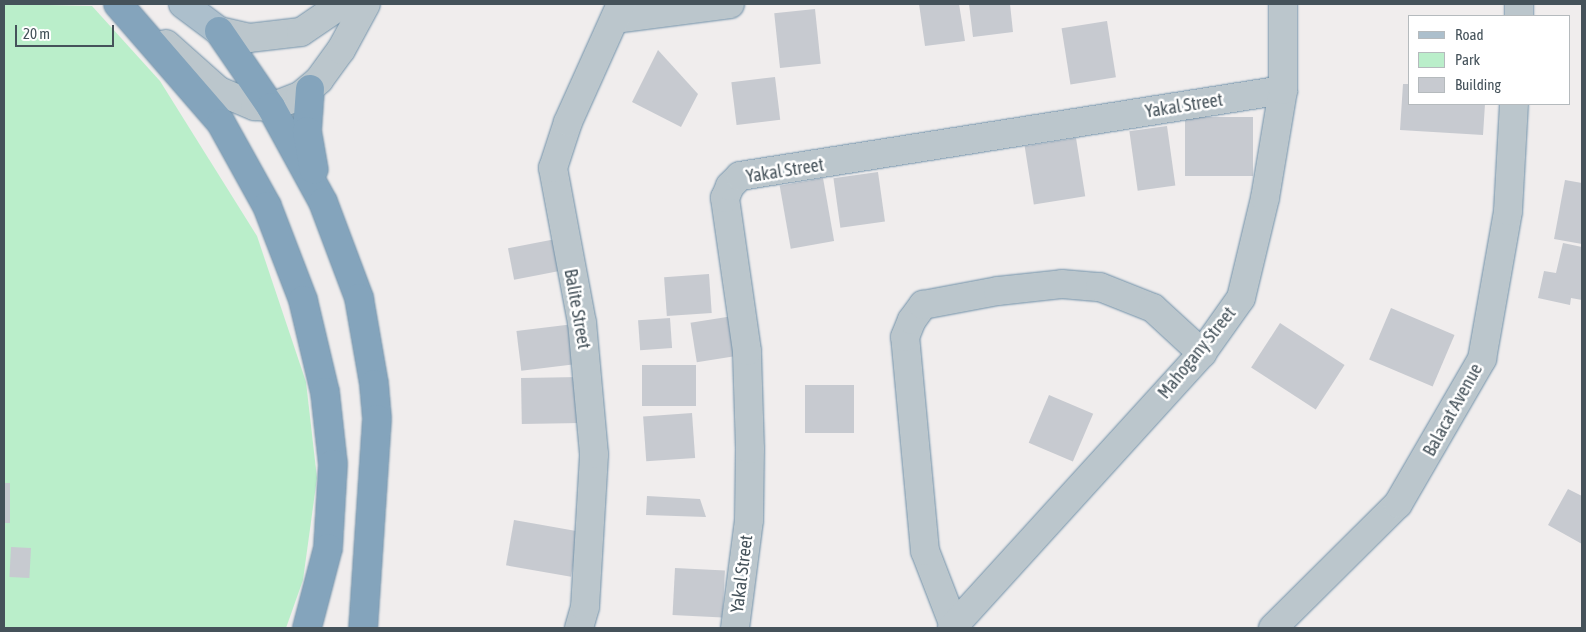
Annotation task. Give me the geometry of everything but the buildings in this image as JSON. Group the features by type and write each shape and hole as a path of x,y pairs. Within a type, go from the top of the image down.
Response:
{"highway":[{"path":"118,4 221,123 267,206 303,300 325,392 333,472 328,548 307,628"},
{"path":"220,31 271,107 323,202"},
{"path":"310,88 307,131 323,202 359,298 374,384 375,480 363,628"}],"main road":[{"path":"183,4 220,31"}],"street":[{"path":"123,4 219,91 255,106 271,107 300,96 310,88 332,64 366,4"},
{"path":"220,31 249,38 301,32 342,4"},
{"path":"618,11 730,4"},
{"name":"Mahogany Street","path":"953,627 1202,353 1241,298 1265,198 1283,90 1283,4"},
{"name":"Balite Street","path":"579,628 585,607 594,454 582,323 552,168 568,122 618,11"},
{"name":"Yakal Street","path":"736,628 749,520 750,449 747,351 725,198 730,186 740,176 1283,90"},
{"name":"Balacat Avenue","path":"1273,628 1398,504 1482,359 1508,211 1514,105"},
{"path":"953,627 925,550 906,337 912,320 923,305 998,291 1062,284 1100,287 1153,308 1202,353"}],"green space":[{"path":"4,4 92,6 160,81 257,236 306,382 317,478 303,580 286,628 4,628"}]}
